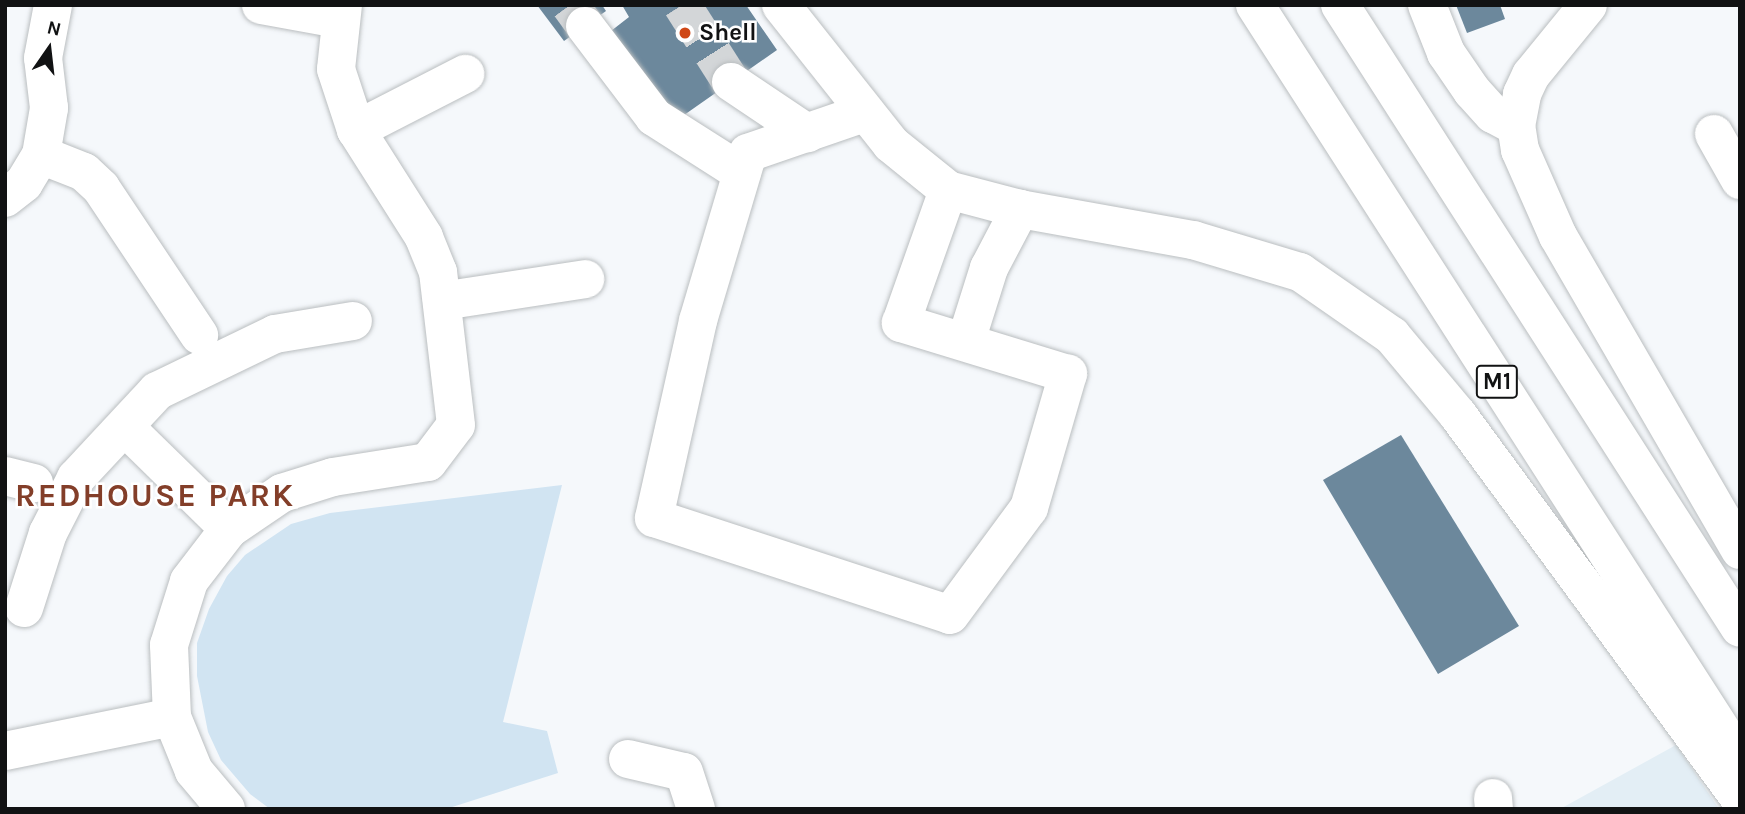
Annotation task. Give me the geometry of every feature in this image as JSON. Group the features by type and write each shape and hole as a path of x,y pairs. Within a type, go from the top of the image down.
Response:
{"main road":[{"path":"5,198 24,183 41,155 49,108 43,58 53,5"},
{"path":"226,809 194,771 172,717 169,645 189,581 229,529 282,493 333,477 428,462 456,425 438,272 424,237 356,130 336,69 341,12 261,5"},
{"path":"781,5 864,113 918,170 948,190 1020,209 1193,240 1257,257 1311,277 1392,336 1458,415 1740,799"},
{"name":"M1","path":"1255,5 1740,759"},
{"path":"1340,5 1740,628"},
{"path":"1427,5 1446,54 1472,92 1518,138 1558,236 1740,550"},
{"path":"1518,138 1522,94 1531,75 1571,15"},
{"path":"585,26 654,117 742,173"},
{"path":"356,130 465,74"},
{"path":"731,82 807,133"},
{"path":"864,113 748,153 698,321 654,518 950,615 1029,508 1068,374 901,323 948,190"},
{"path":"1714,134 1738,174"},
{"path":"41,155 84,172 101,188 199,335"},
{"path":"966,341 989,268 1020,209"},
{"path":"442,301 585,279"},
{"path":"24,608 48,533 76,478 157,391 204,365 275,334 353,321"},
{"path":"125,426 229,529"},
{"path":"5,751 172,717"},
{"path":"628,758 684,772 696,809"}],"shaded area":[{"path":"562,485 503,722 547,731 558,773 446,809 270,809 250,794 221,760 208,732 197,676 197,643 209,609 227,576 245,555 291,524 330,513"},
{"path":"1676,745 1719,809 1560,809"}],"building":[{"path":"537,5 602,5 606,11 564,41"},
{"path":"622,5 746,5 777,50 677,120 611,31 629,17"},
{"path":"1456,5 1500,5 1505,19 1467,33"},
{"path":"1401,435 1519,626 1438,674 1323,480"}],"tunnel":[{"path":"570,5 585,26"},
{"path":"682,5 731,82"}],"place":[{"name":"Shell","path":"685,33"}],"district":[{"name":"REDHOUSE PARK","path":"155,496"}]}
